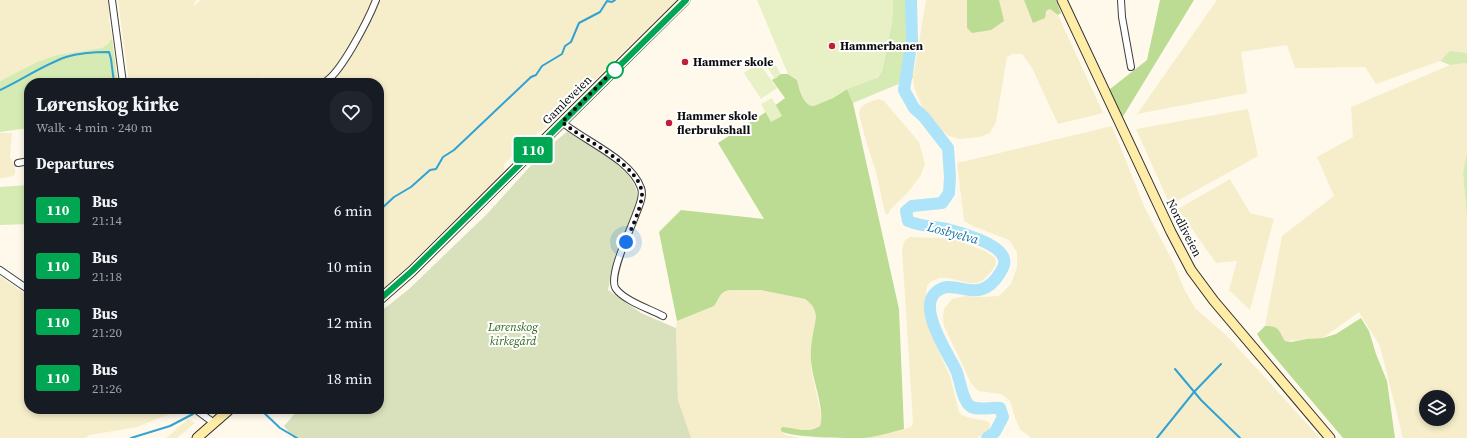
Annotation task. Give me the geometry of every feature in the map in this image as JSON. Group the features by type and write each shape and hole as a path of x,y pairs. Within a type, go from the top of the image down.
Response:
{"main road":[{"name":"Gamleveien","path":"384,296 412,271 686,0"},
{"name":"Nordliveien","path":"1062,0 1171,232 1191,270 1214,301 1330,438"},
{"path":"197,438 224,414"}],"street":[{"path":"112,0 122,78"},
{"path":"329,78 335,73 366,23 376,0"},
{"path":"1122,0 1122,17 1131,67"},
{"path":"562,122 627,166 641,188 641,202 621,253 613,280 615,288 626,298 663,316"},
{"path":"18,163 24,162"},
{"path":"0,270 24,287"},
{"path":"202,414 214,423"}],"shaded area":[{"path":"0,0 114,0 109,18 112,38 108,44 102,48 57,55 37,62 0,81"},
{"path":"118,0 196,0 194,6 200,0 677,0 545,128 525,143 504,164 504,171 494,183 398,277 384,288 384,78 263,78 262,76 262,78 128,78"},
{"path":"926,0 967,0 967,28 1003,21 999,0 1024,0 1034,23 1050,9 1058,15 1103,113 1058,124 1032,68 1022,54 1013,54 1007,57 996,122 990,133 980,137 959,139 949,136 939,128 923,109 914,87 913,78"},
{"path":"1217,0 1467,0 1467,53 1450,52 1440,61 1376,84 1365,67 1295,68 1287,45 1241,52 1247,93 1137,114"},
{"path":"1467,63 1467,152 1463,173 1467,218 1467,438 1403,438 1380,346 1359,312 1323,338 1285,341 1265,326 1282,236 1334,196 1317,157 1353,137 1351,107 1450,65"},
{"path":"878,99 884,101 919,142 925,164 921,175 909,191 890,210 888,215 885,213 876,172 859,114 861,107"},
{"path":"1248,109 1258,156 1170,205 1136,129"},
{"path":"1112,126 1144,206 1174,264 1184,289 1195,308 1227,336 1320,438 1031,438 1020,429 1010,401 1001,394 978,391 971,383 944,326 944,309 952,299 965,296 999,296 1011,284 1017,267 1017,252 1009,240 964,221 957,163"},
{"path":"0,133 12,133 10,157 15,166 15,175 5,178 0,178"},
{"path":"1230,179 1250,213 1274,219 1250,310 1229,290 1237,261 1216,263 1178,209"},
{"path":"910,237 956,240 985,251 996,260 995,266 990,273 983,280 977,283 969,283 948,278 940,278 931,281 927,286 925,304 927,322 950,376 959,412 970,418 987,421 990,424 989,431 977,438 865,438 911,427 913,422 902,249 905,240"},
{"path":"0,276 24,293 24,414 171,414 137,427 90,435 85,438 0,438"},
{"path":"761,290 805,299 811,303 815,310 816,317 811,369 822,419 820,426 811,430 783,427 785,435 800,438 690,437 678,400 677,321 714,306 720,295 724,291"},
{"path":"188,419 195,423 177,438 166,438"}],"green space":[{"name":"Hammerbanen","path":"757,0 893,0 892,22 882,71 872,80 847,89 833,98 814,106 810,105 804,100 797,80 788,74"},
{"path":"893,0 917,0 913,78 853,103 847,89 878,77 882,71 892,22"},
{"path":"967,0 999,0 1004,21 991,30 972,33 967,28"},
{"path":"1024,0 1056,0 1061,13 1058,15 1050,9 1046,11 1045,18 1033,23"},
{"path":"1160,0 1194,0 1119,123 1105,93 1147,60"},
{"path":"112,38 117,78 24,78 24,129 0,132 0,81 37,62 57,55 102,48 108,44"},
{"path":"1450,51 1467,53 1467,63 1450,65 1440,61"},
{"path":"770,56 781,74 775,79 763,61"},
{"path":"759,63 777,88 761,99 744,73"},
{"path":"781,74 788,74 797,80 801,93 811,106 833,98 847,89 853,103 899,309 904,429 879,436 864,438 807,436 781,431 781,428 783,427 811,430 820,426 820,403 813,375 811,359 816,317 813,306 805,299 761,290 729,290 721,294 714,306 677,321 659,232 681,210 764,219 718,143 785,98 772,80"},
{"path":"772,98 782,116 771,122 761,104"},
{"name":"Lørenskog kirkegård","path":"569,130 613,160 632,180 637,190 637,201 615,256 608,290 641,313 676,328 678,400 691,438 294,438 284,426 294,414 384,414 384,309 409,289 487,214 545,150"},
{"path":"1467,152 1467,218 1463,173"},
{"path":"24,185 24,224 0,225 0,187"},
{"path":"1361,318 1369,331 1376,354 1387,381 1395,438 1343,438 1262,342 1257,334 1265,326 1270,326 1278,329 1285,341 1291,342 1323,338 1336,334"}],"waterway":[{"path":"384,206 394,197 411,187 430,170 436,169 443,157 454,150 531,77 536,75 542,66 562,54 565,46 571,42 579,23 600,12 607,1 612,2 615,0"},
{"name":"Losbyelva","path":"911,0 912,40 904,90 914,108 924,117 948,148 950,177 949,193 942,203 912,206 906,211 908,221 970,236 996,248 1004,259 1003,268 992,283 983,289 975,290 950,287 943,288 936,292 931,299 930,309 936,331 956,370 967,403 970,406 980,409 1000,408 1003,417 995,432 987,438"},
{"path":"0,90 57,60 82,54 109,52 113,78"},
{"path":"1157,438 1194,392 1221,364"},
{"path":"1175,369 1201,400 1240,438"},
{"path":"131,438 170,426 193,414"},
{"path":"265,414 280,428 297,438"}],"bus line":[{"name":"110","path":"384,296 412,271 686,0"}],"place":[{"name":"Hammerbanen","path":"832,46"},
{"name":"Hammer skole","path":"685,62"},
{"name":"Hammer skole flerbrukshall","path":"669,123"}],"route":[{"path":"615,70 562,122 627,166 641,188 641,202 626,242"}]}
